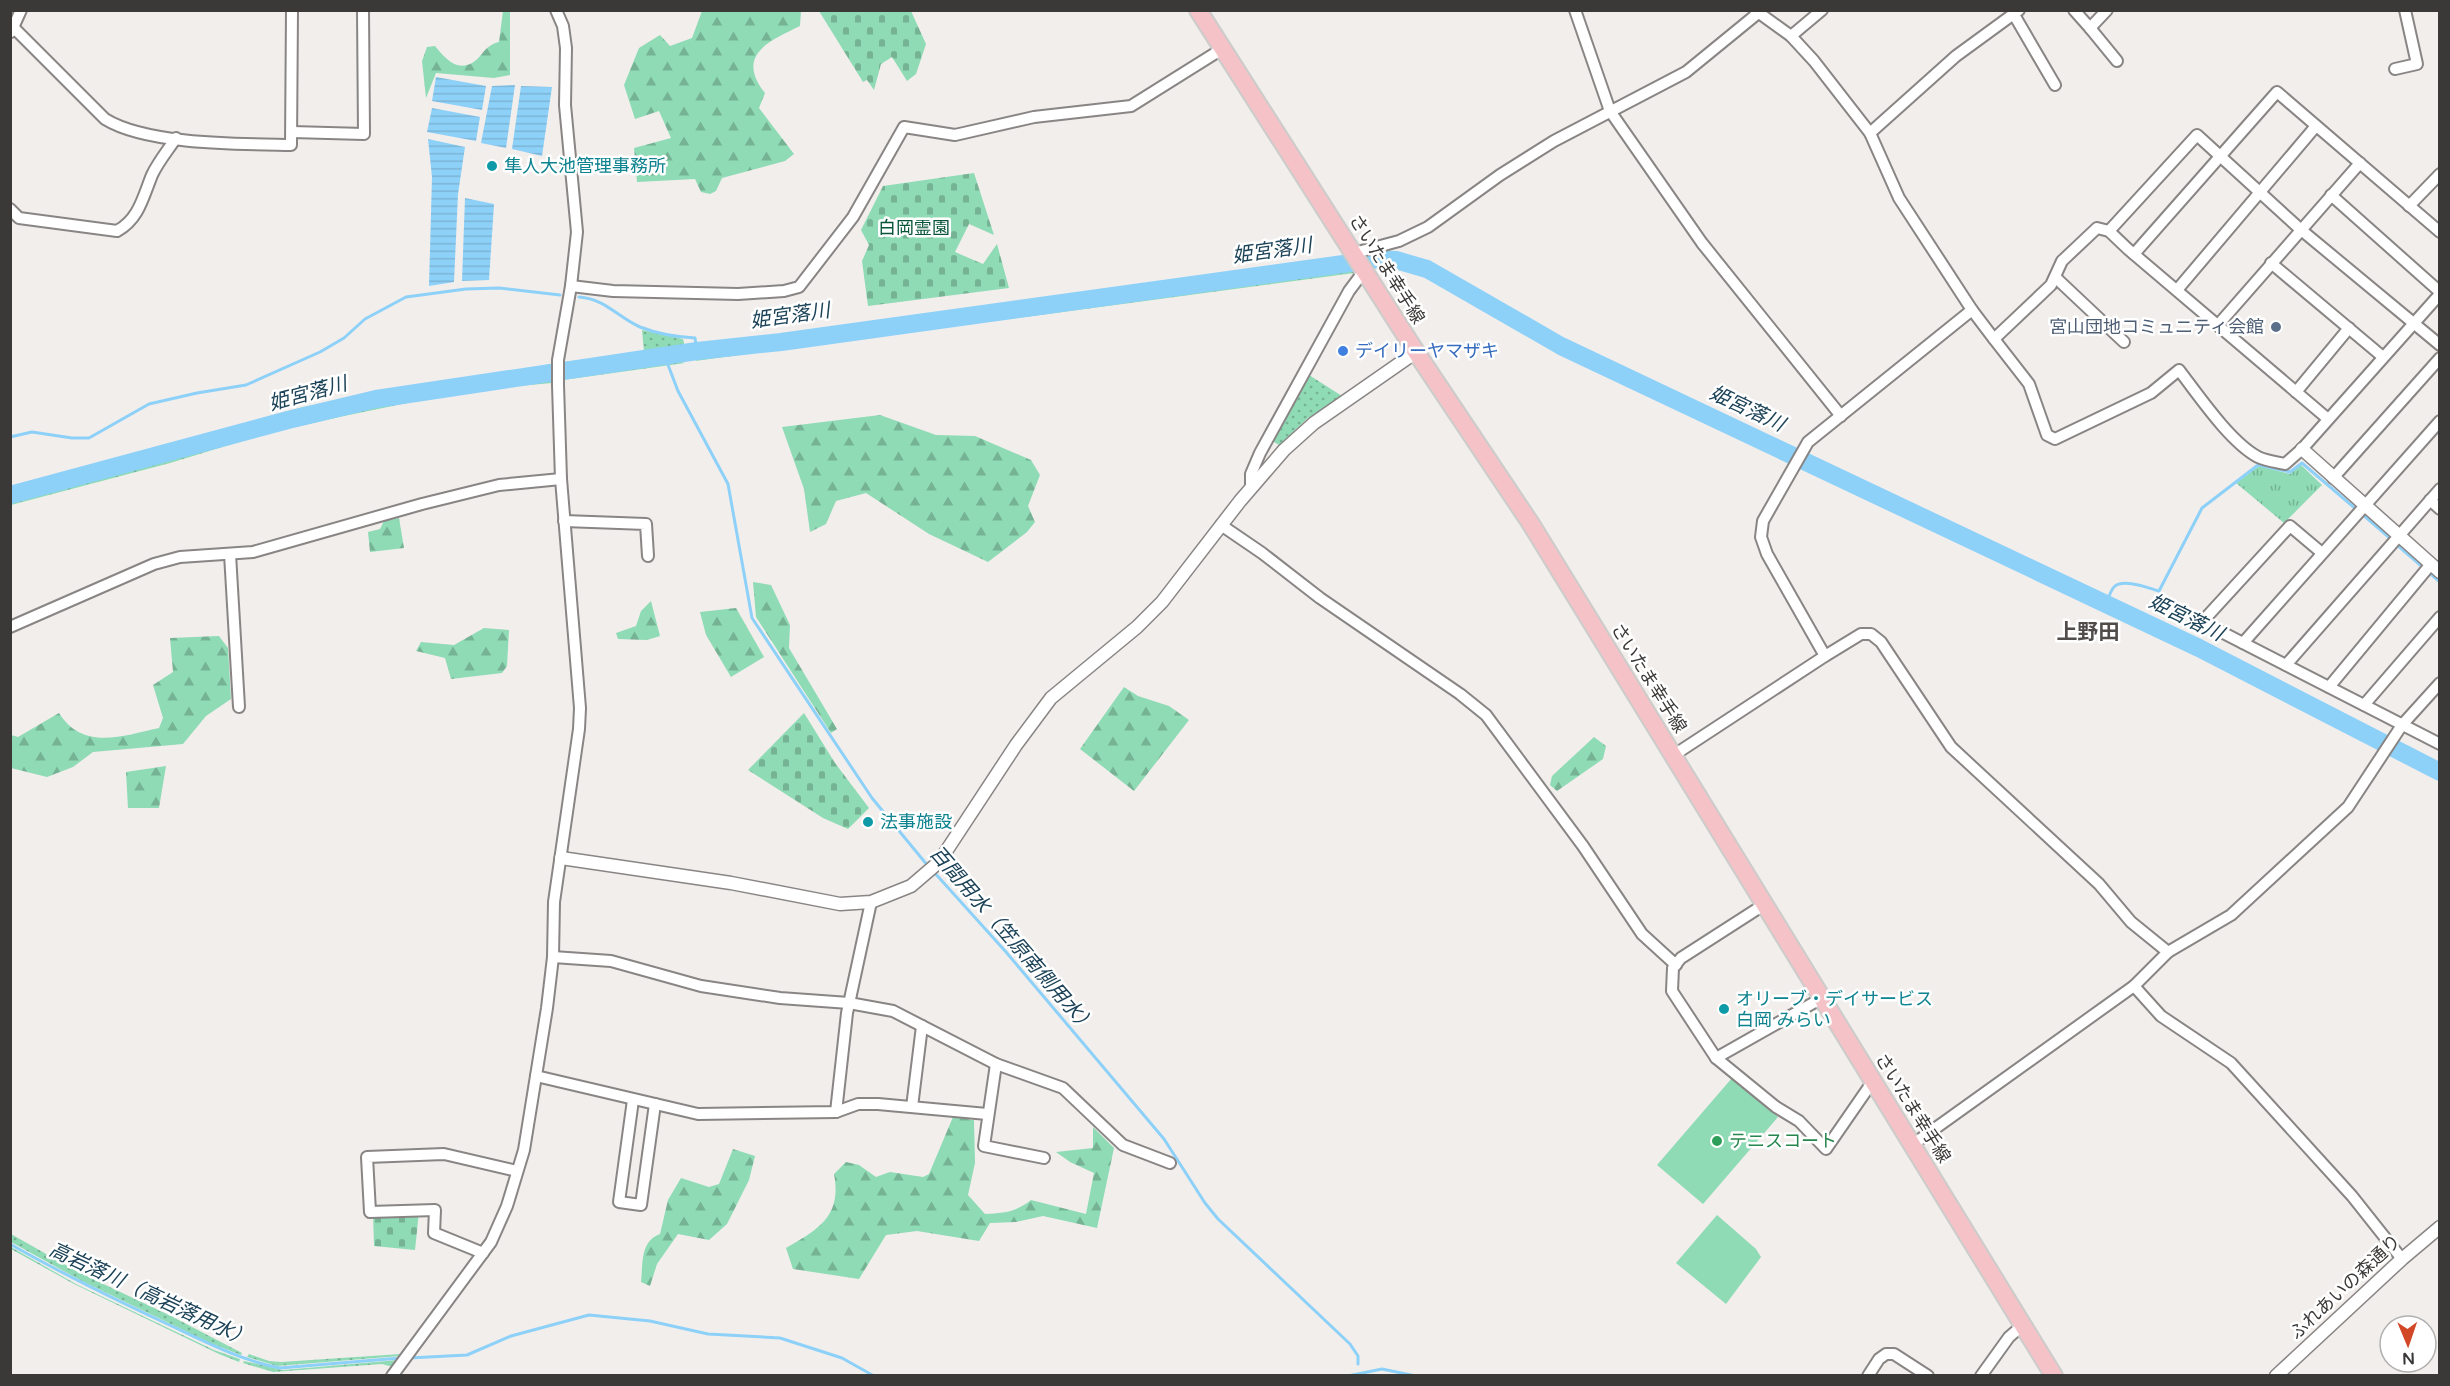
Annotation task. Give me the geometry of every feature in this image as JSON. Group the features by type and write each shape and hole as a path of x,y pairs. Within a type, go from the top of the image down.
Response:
{"main road":[{"name":"さいたま幸手線","path":"1198,10 1416,352 1532,524 2054,1376"}],"street":[{"path":"21,10 11,28 105,119 116,126 176,138 219,143 291,146 292,10"},
{"path":"292,132 364,134 363,10"},
{"path":"394,1372 491,1242 507,1206 524,1150 553,957 554,902 580,708 561,479 558,386 558,360 571,286 577,232 565,105 566,48 563,26 556,10"},
{"path":"1575,10 1610,111 1702,243 1841,416"},
{"path":"1791,36 1822,10"},
{"path":"2074,10 2118,61"},
{"path":"2090,28 2107,10"},
{"path":"2396,69 2417,64 2405,10"},
{"path":"1354,253 1399,241 1428,227 1509,169 1554,141 1686,72 1756,12 1791,36 1814,61 1870,133 1899,198 1972,310 2029,384 2047,435 2055,440 2151,393 2179,370 2219,420 2254,454 2260,458 2285,464 2302,449 2439,293 2331,195"},
{"path":"1870,133 1956,56 2016,12 2055,85"},
{"path":"571,286 613,291 738,294 784,291 799,287 853,217 904,127 955,135 1034,117 1131,106 1222,49"},
{"path":"2134,254 2277,92 2439,232"},
{"path":"2177,290 2316,126"},
{"path":"2109,231 2196,135 2300,229 2439,345"},
{"path":"10,209 19,218 117,231 129,224 143,203 153,174 176,138"},
{"path":"2218,325 2360,163"},
{"path":"2409,206 2439,174"},
{"path":"1994,339 2051,285 2062,261 2097,228 2109,231 2328,419"},
{"path":"2271,263 2383,357"},
{"path":"1251,488 1251,474 1260,453 1350,291 1365,272"},
{"path":"2055,277 2124,342"},
{"path":"1825,656 1767,555 1761,537 1763,520 1808,442 1972,310"},
{"path":"2296,392 2349,328"},
{"path":"561,858 731,883 840,904 871,902 911,886 939,862 1016,745 1051,698 1137,627 1162,602 1221,525 1284,450 1314,423 1416,352"},
{"path":"2333,478 2439,358"},
{"path":"2243,643 2439,421"},
{"path":"2302,449 2435,568 2329,687"},
{"path":"10,627 154,564 180,557 253,552 422,504 499,485 561,479"},
{"path":"2286,665 2439,489"},
{"path":"2430,500 2439,509"},
{"path":"564,522 646,524 648,556"},
{"path":"1221,525 1320,598 1460,694 1486,715 1583,846 1642,934 1676,965"},
{"path":"2322,553 2290,526 2202,622 2364,705 2401,728 2439,744"},
{"path":"230,554 238,707"},
{"path":"2364,705 2439,617"},
{"path":"1674,755 1825,656 1861,634 1871,634 1881,642 1951,747 2099,884 2131,922 2168,952"},
{"path":"1912,1145 2134,986 2168,952 2231,915 2348,807 2401,728 2439,683"},
{"path":"836,1112 849,1003 871,902"},
{"path":"1765,904 1681,958 1671,977 1672,991 1716,1058 1776,1107 1799,1120 1826,1149 1873,1081"},
{"path":"553,957 611,961 701,986 780,998 849,1003 894,1011 996,1064 1063,1088 1123,1145 1170,1163"},
{"path":"2134,986 2161,1016 2231,1063 2352,1196 2402,1259"},
{"path":"1716,1058 1822,998"},
{"path":"912,1107 922,1026"},
{"path":"996,1064 984,1146 1044,1158"},
{"path":"536,1076 698,1114 836,1112 858,1104 987,1114"},
{"path":"633,1100 619,1203 641,1205 655,1104"},
{"path":"483,1253 434,1233 435,1210 370,1212 367,1157 444,1154 518,1171"},
{"name":"ふれあいの森通り","path":"2276,1376 2439,1227"},
{"path":"1981,1376 2009,1337 2023,1325"},
{"path":"1868,1376 1879,1359 1886,1354 1894,1354 1928,1376"}],"green space":[{"path":"503,11 510,11 510,75 494,78 436,73 426,98 422,61 427,47 435,46 446,59 461,66 472,63 486,49 499,42"},
{"path":"702,11 801,11 800,26 767,44 755,59 753,69 765,93 759,108 794,154 785,161 722,178 716,191 710,194 701,192 695,179 637,182 634,148 671,138 659,111 635,119 624,85 639,48 660,35 670,46 692,38"},
{"path":"819,11 911,11 926,44 916,74 907,81 892,57 881,64 874,90 867,80 863,82"},
{"name":"白岡霊園","path":"974,173 994,235 969,224 955,252 983,264 997,244 1009,288 868,306 862,261 869,245 861,230 883,186"},
{"path":"1351,267 1354,273 695,361 704,355"},
{"path":"642,330 683,339 685,347 670,354 563,369 563,362 644,352"},
{"path":"673,360 685,363 563,380 563,375"},
{"path":"551,364 551,369 346,403 272,420 11,493 11,488 303,407"},
{"path":"1309,375 1342,396 1308,418 1279,445 1274,442 1274,438"},
{"path":"552,376 552,383 498,388 417,401 265,434 170,463 11,505 11,498 305,418 376,402"},
{"path":"880,415 936,435 975,436 1031,460 1040,475 1028,506 1035,522 1027,532 988,562 929,534 866,493 836,501 826,524 810,532 804,489 782,427"},
{"path":"2301,465 2322,485 2284,523 2236,483 2259,466 2290,474"},
{"path":"399,518 404,548 370,552 368,532 380,529 384,521"},
{"path":"753,582 771,585 790,625 789,648 837,729 831,733 756,617"},
{"path":"651,601 660,636 647,640 618,639 616,633 636,626 641,611"},
{"path":"736,608 764,657 731,677 706,635 700,612"},
{"path":"484,628 509,630 507,666 502,673 451,679 445,658 416,651 421,642 454,645"},
{"path":"219,636 228,648 231,699 206,716 183,744 93,752 73,767 47,777 11,768 11,735 18,737 59,713 69,725 91,737 117,737 159,728 163,718 153,685 173,672 170,638"},
{"path":"1124,687 1138,696 1169,706 1189,720 1134,791 1080,749"},
{"path":"804,713 835,763 869,808 848,829 823,818 748,770"},
{"path":"1594,737 1606,746 1603,759 1557,791 1550,785 1552,776"},
{"path":"166,766 159,808 128,808 126,772"},
{"name":"テニスコート","path":"1732,1078 1778,1117 1703,1204 1657,1165"},
{"path":"953,1117 974,1120 975,1163 968,1195 985,1214 1009,1211 1031,1200 1086,1214 1094,1173 1070,1162 1056,1152 1093,1148 1093,1127 1114,1148 1097,1228 1043,1216 1016,1222 990,1223 979,1241 917,1231 886,1235 859,1279 793,1269 786,1248 809,1234 825,1220 835,1201 834,1174 846,1162 859,1165 876,1177 890,1172 923,1177 929,1174"},
{"path":"733,1149 755,1156 749,1180 727,1224 709,1240 678,1234 657,1264 650,1286 641,1282 646,1248 654,1237 660,1234 668,1200 681,1178 709,1187 719,1184"},
{"path":"419,1212 415,1250 374,1246 373,1214"},
{"path":"1717,1215 1756,1249 1761,1257 1726,1304 1676,1263"},
{"path":"11,1234 78,1272 169,1315 242,1353 241,1355 210,1343 80,1280 11,1242"},
{"path":"11,1247 76,1284 214,1350 240,1359 239,1362 74,1284"},
{"path":"249,1354 269,1361 281,1362 401,1354 400,1356 277,1366 247,1357"},
{"path":"398,1360 393,1367 382,1364 273,1372 243,1363 244,1361 283,1370"}],"water":[{"path":"436,77 486,86 482,110 432,101"},
{"path":"515,85 506,148 481,143 492,86"},
{"path":"521,86 552,87 542,156 512,149"},
{"path":"432,108 480,117 476,141 427,132"},
{"path":"428,139 465,147 458,194 454,282 429,286 432,177"},
{"path":"465,198 494,204 489,280 462,281"}],"waterway":[{"name":"姫宮落川","path":"10,495 288,420 376,399 697,351 781,342 1379,259 1396,260 1427,269 1561,346 2199,648 2440,772"},
{"name":"百間用水（笠原南側用水）","path":"10,437 32,432 89,438 149,404 246,385 320,352 344,338 365,319 406,297 466,289 499,288 560,295"},
{"name":"百間用水（笠原南側用水）","path":"579,297 597,301 640,327 667,335 695,338 697,351"},
{"name":"百間用水（笠原南側用水）","path":"665,357 678,391 728,484 752,618 872,798 928,866"},
{"path":"2106,605 2111,591 2118,584 2136,584 2159,591 2202,508 2258,465 2290,472 2302,463 2357,510"},
{"path":"2362,514 2391,539"},
{"path":"2396,544 2440,582"},
{"name":"百間用水（笠原南側用水）","path":"933,871 1006,952 1164,1139 1205,1203 1218,1219 1350,1344 1358,1356 1358,1364"},
{"name":"高岩落川（高岩落用水）","path":"10,1244 85,1284 190,1335 264,1364 280,1368 400,1358"},
{"name":"高岩落川（高岩落用水）","path":"409,1358 467,1355 511,1336 589,1315 650,1321 708,1334 780,1338 842,1358 874,1376"},
{"name":"高岩落川（高岩落用水）","path":"1348,1376 1382,1369 1416,1376"}],"place":[{"name":"隼人大池管理事務所","path":"492,166"},
{"name":"宮山団地コミュニティ会館","path":"2276,327"},
{"name":"デイリーヤマザキ","path":"1343,351"},
{"name":"法事施設","path":"868,822"},
{"name":"オリーブ・デイサービス 白岡 みらい","path":"1724,1009"},
{"name":"テニスコート","path":"1717,1141"}],"district":[{"name":"上野田","path":"2088,632"}]}
